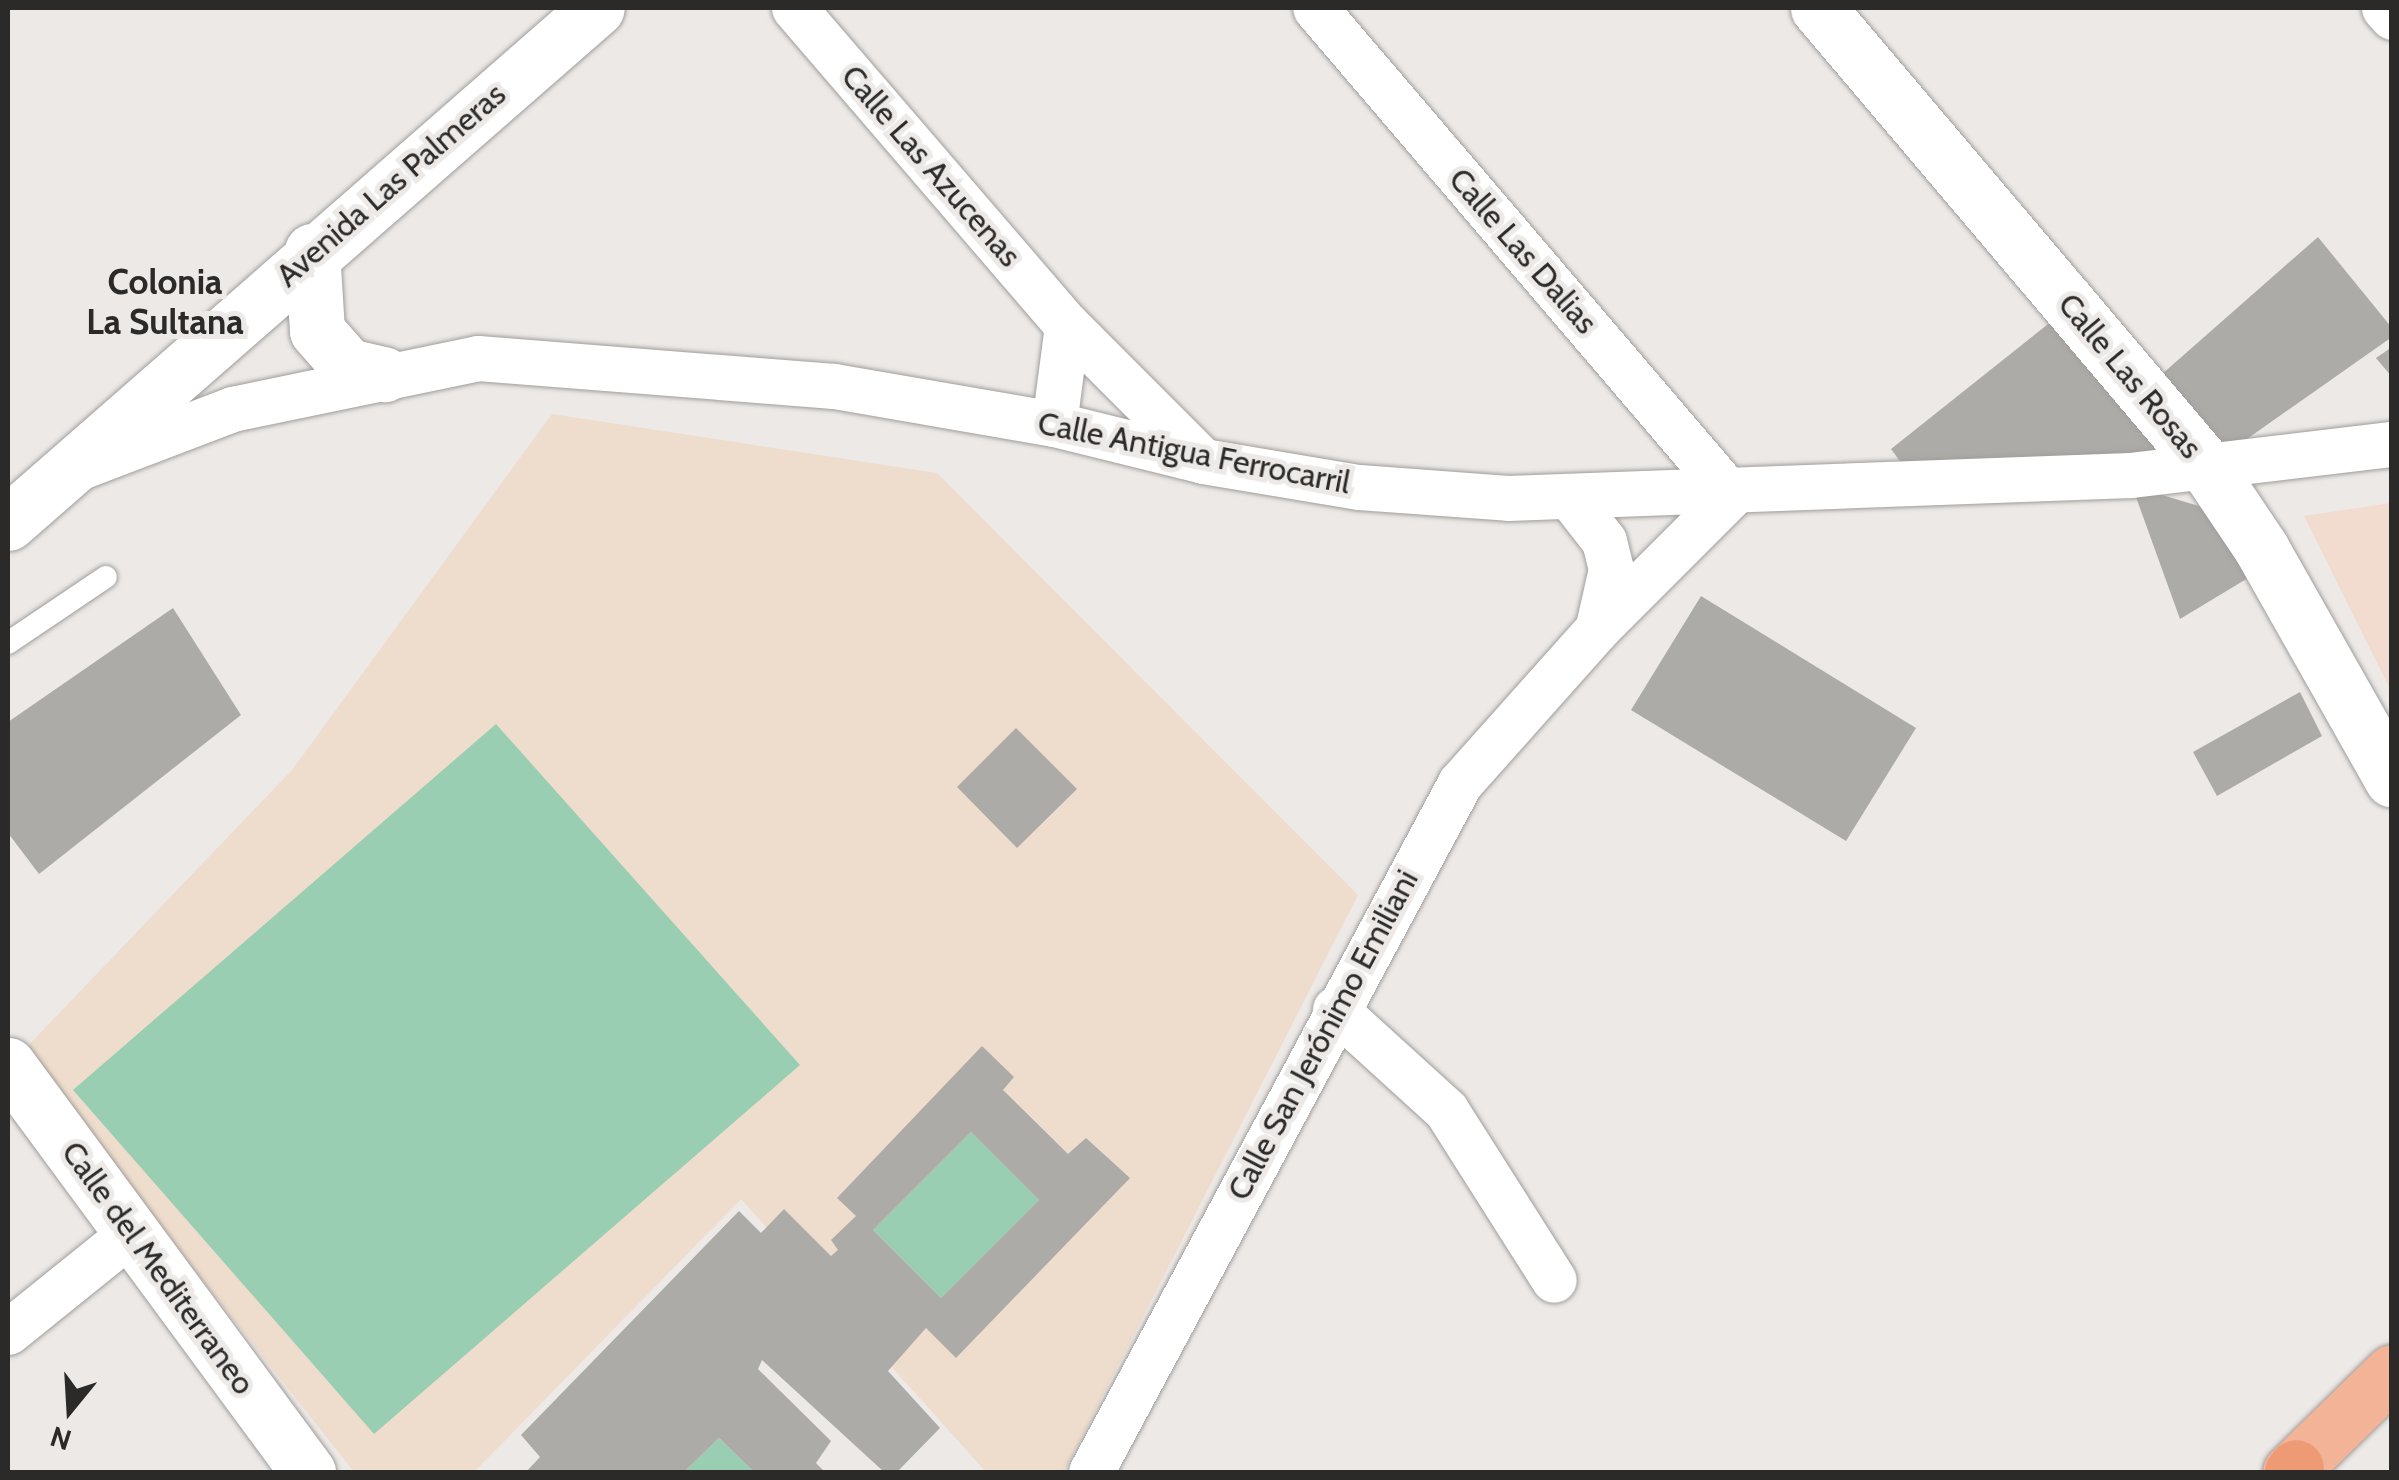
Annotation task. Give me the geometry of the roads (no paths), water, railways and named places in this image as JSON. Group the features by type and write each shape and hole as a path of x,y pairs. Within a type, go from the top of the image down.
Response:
{"main road":[{"path":"2293,1471 2392,1372"}],"street":[{"name":"Avenida Las Palmeras","path":"8,523 75,470 312,251 597,8"},
{"name":"Calle Las Azucenas","path":"794,8 1067,325 1203,462"},
{"name":"Calle Las Dalias","path":"1314,8 1731,495"},
{"name":"Calle Las Rosas","path":"1818,8 2206,466 2261,548 2392,780"},
{"path":"2384,8 2392,17"},
{"path":"312,251 318,330 348,366 384,374"},
{"path":"1054,424 1067,325"},
{"name":"Calle Antigua Ferrocarril","path":"75,470 232,410 384,374 478,358 834,386 1054,424 1203,462 1359,486 1572,500 2131,475 2392,444"},
{"name":"Calle San Jerónimo Emiliani","path":"1092,1472 1335,1009 1460,783 1598,628 1731,495"},
{"name":"Calle San Jerónimo Emiliani","path":"1572,500 1592,521 1612,569 1598,628"},
{"path":"1335,1009 1446,1110 1554,1280"},
{"name":"Calle del Mediterraneo","path":"8,1065 308,1472"},
{"path":"8,1332 133,1232"}],"lane":[{"path":"8,643 106,577"}],"district":[{"name":"Colonia La Sultana","path":"165,302"}]}
